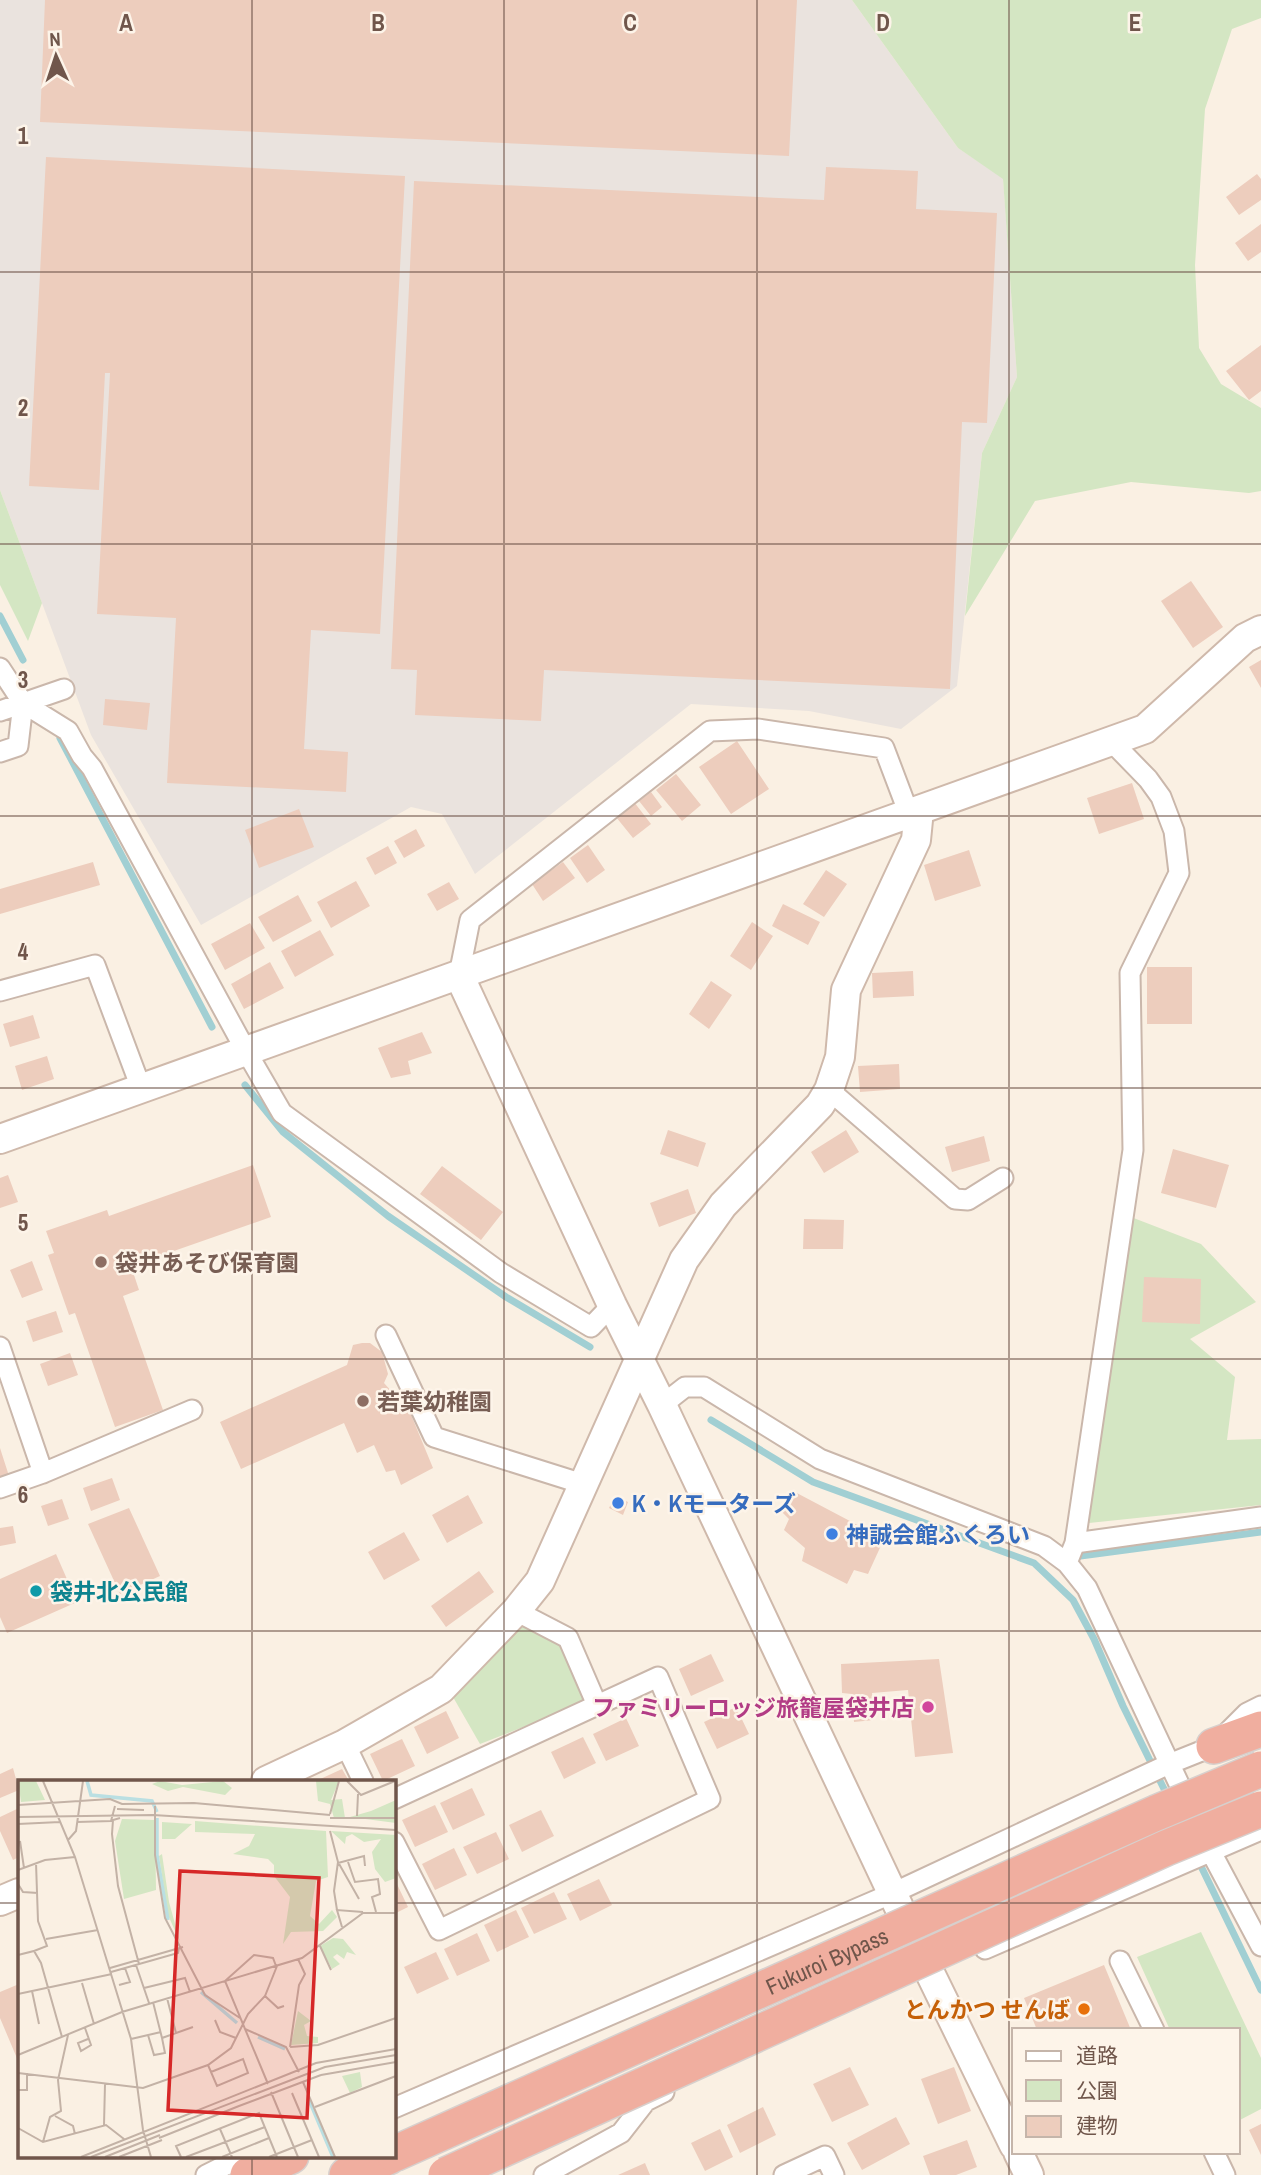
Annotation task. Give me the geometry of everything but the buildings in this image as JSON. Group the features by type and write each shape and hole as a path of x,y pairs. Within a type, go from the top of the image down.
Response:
{"highway":[{"path":"1214,1745 1261,1729"},
{"name":"Fukuroi Bypass","path":"396,2153 1143,1819 1261,1769"},
{"name":"Fukuroi Bypass","path":"446,2175 1166,1848 1261,1809"},
{"path":"481,2175 646,2101"},
{"path":"248,2175 285,2158"},
{"name":"Fukuroi Bypass","path":"347,2175 385,2158"}],"street":[{"path":"0,1139 1145,729 1245,638 1261,630"},
{"path":"0,668 23,704 68,731 92,768 282,1113 501,1273 591,1327 612,1305"},
{"path":"0,711 64,690"},
{"path":"0,752 18,746 23,704"},
{"path":"268,1780 345,1744 441,1689 516,1611 540,1581 583,1484 640,1359 684,1260 723,1205 820,1105 829,1090 840,1057 846,990 916,840 914,812 884,748 758,729 710,731 470,920 459,975 612,1305 640,1359 1012,2141"},
{"path":"1068,1563 1075,1543 1133,1150 1130,973 1179,873 1174,831 1161,797 1148,779 1111,741"},
{"path":"0,991 95,965 141,1088"},
{"path":"829,1090 955,1199 968,1200 1003,1178"},
{"path":"386,1335 434,1437 583,1484"},
{"path":"0,1347 43,1473"},
{"path":"662,1405 685,1387 704,1387 820,1459 1044,1546 1068,1563 1087,1588 1169,1764 1261,1946"},
{"path":"0,1488 43,1473 192,1410"},
{"path":"1075,1543 1261,1517"},
{"path":"516,1611 568,1638 597,1705"},
{"path":"396,1798 658,1677 710,1799 439,1930 396,1846"},
{"path":"396,2107 893,1893 1214,1745 1247,1713 1261,1706"},
{"path":"345,1744 363,1780"},
{"path":"544,2175 621,2133 646,2101 930,1973 1261,1830"},
{"path":"0,1902 18,1893"},
{"path":"1120,1961 1153,2028"},
{"path":"1019,2154 1029,2175"},
{"path":"1215,2154 1225,2175"},
{"path":"784,2175 825,2155 834,2175"},
{"path":"206,2175 240,2158"}],"shaded area":[{"path":"0,0 852,0 958,148 1003,178 1017,377 982,453 957,686 901,729 809,711 691,704 475,874 442,814 411,807 201,925 91,735 0,490"}],"green space":[{"path":"852,0 1261,0 1261,18 1232,29 1205,109 1195,265 1199,348 1221,384 1261,408 1261,491 1249,493 1131,482 1035,501 965,616 982,453 1017,377 1003,179 958,148"},
{"path":"0,490 42,603 28,641 0,585"},
{"path":"1131,1217 1201,1244 1256,1302 1190,1339 1235,1377 1227,1440 1261,1439 1261,1505 1089,1523"},
{"path":"517,1622 568,1638 594,1699 480,1744 453,1697"},
{"path":"1201,1932 1261,2058 1261,2109 1240,2120 1240,2028 1169,2028 1137,1957"}],"waterway":[{"path":"0,616 23,660"},
{"path":"60,738 212,1027"},
{"path":"245,1085 283,1132 388,1216 506,1297 590,1347"},
{"path":"711,1420 813,1482 1034,1563 1073,1600 1168,1797"},
{"path":"1073,1557 1261,1532"},
{"path":"1197,1858 1261,1990"}],"place":[{"name":"袋井あそび保育園","path":"101,1262"},
{"name":"若葉幼稚園","path":"363,1401"},
{"name":"K・Kモーターズ","path":"618,1503"},
{"name":"神誠会館ふくろい","path":"832,1534"},
{"name":"袋井北公民館","path":"36,1591"},
{"name":"ファミリーロッジ旅籠屋袋井店","path":"928,1707"},
{"name":"とんかつ せんば","path":"1084,2009"}]}
